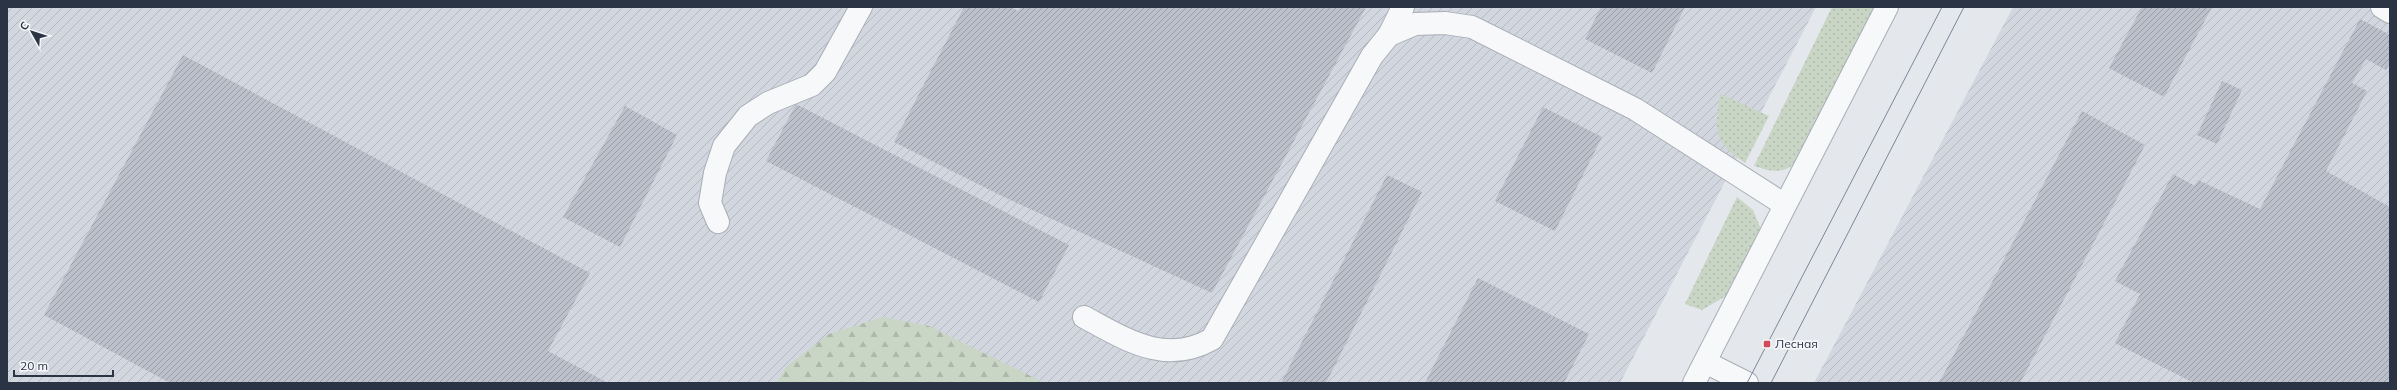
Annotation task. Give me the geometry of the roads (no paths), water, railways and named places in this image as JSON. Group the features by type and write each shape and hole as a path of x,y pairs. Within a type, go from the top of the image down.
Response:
{"street":[{"path":"718,222 710,203 715,173 724,146 748,116 768,103 812,85 825,72 861,7"},
{"path":"1084,317 1137,345 1156,350 1197,348 1212,339 1372,56 1389,35 1403,7"},
{"path":"1694,383 1887,7"},
{"path":"2382,7 2390,12"},
{"path":"1389,35 1415,24 1444,23 1472,27 1635,109 1785,205"},
{"path":"1705,362 1747,383"}],"tram line":[{"path":"1747,383 1942,7"},
{"path":"1771,383 1964,7"}],"place":[{"name":"Лесная","path":"1767,344"}]}
